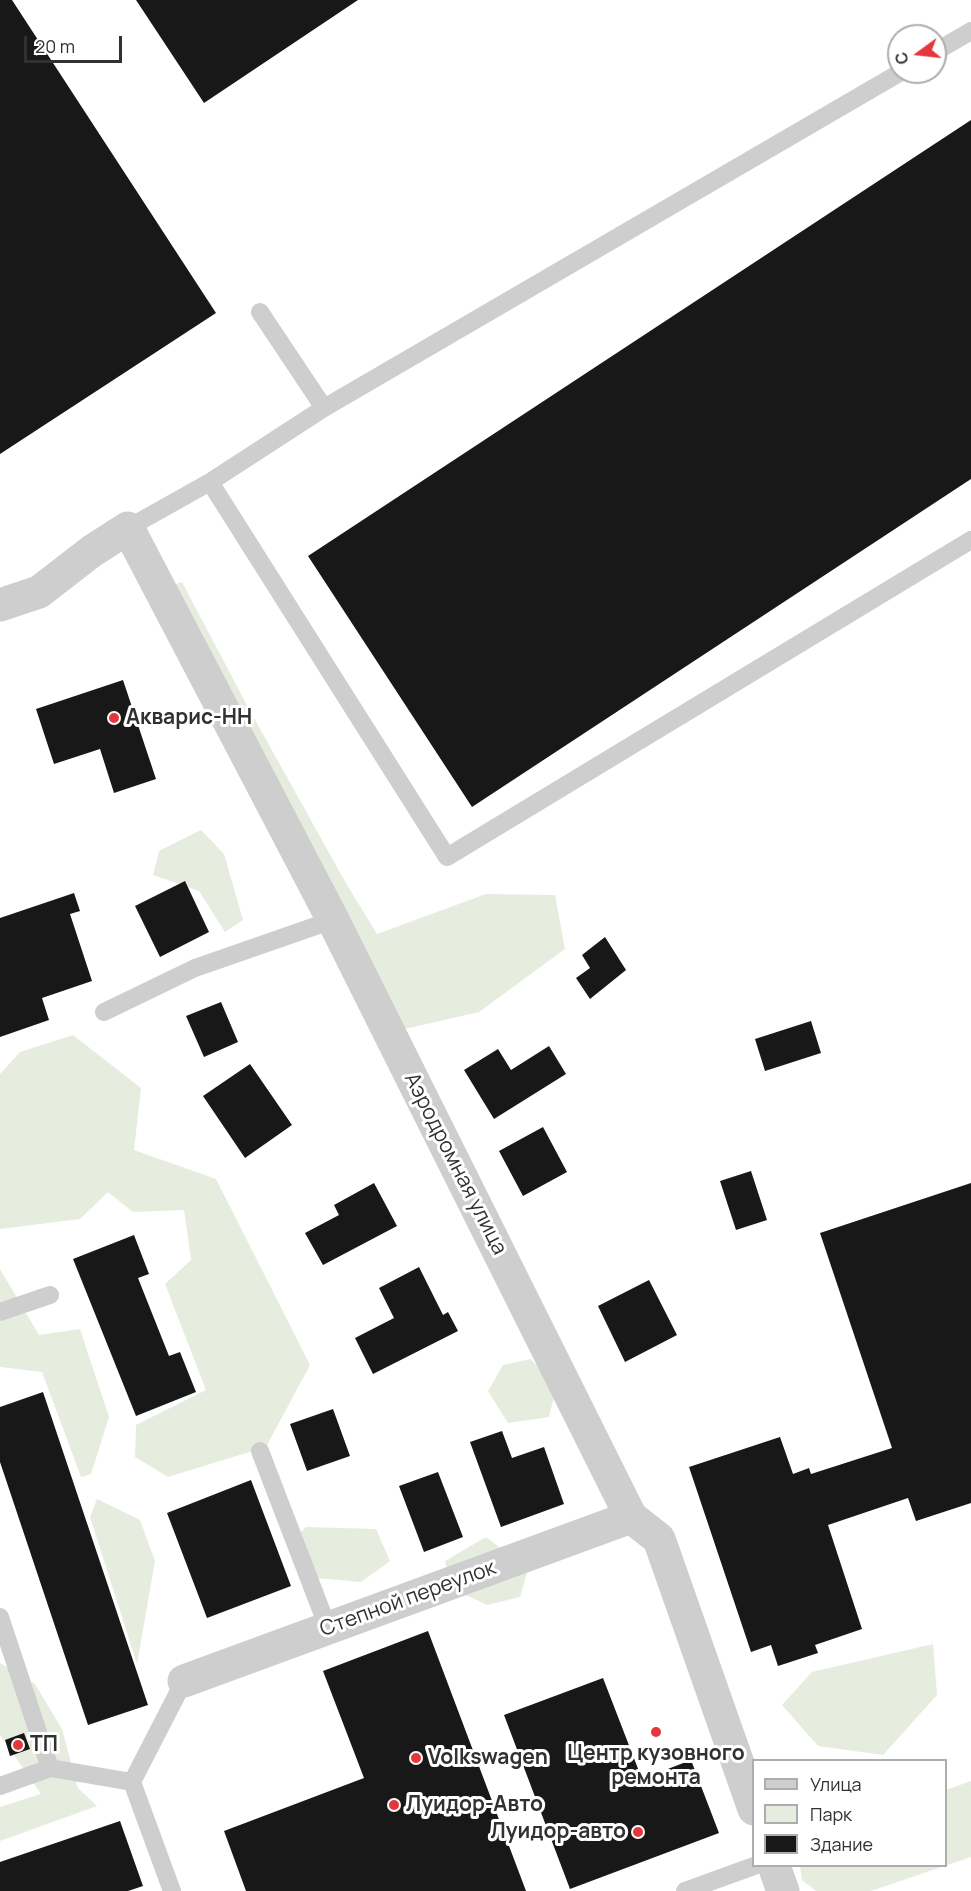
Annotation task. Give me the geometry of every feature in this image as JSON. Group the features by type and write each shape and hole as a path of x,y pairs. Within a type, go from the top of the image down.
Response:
{"street":[{"path":"0,605 39,592 92,551 128,528"},
{"name":"Аэродромная улица","path":"128,528 333,920 632,1517 659,1539 752,1806"},
{"name":"Степной переулок","path":"184,1681 632,1517"},
{"path":"774,1867 783,1891"}],"lane":[{"path":"947,45 971,32"},
{"path":"128,528 210,482 324,408 887,80"},
{"path":"260,312 324,408"},
{"path":"210,482 447,857 971,540"},
{"path":"104,1012 195,968 333,920"},
{"path":"0,1312 50,1295"},
{"path":"260,1451 328,1628"},
{"path":"0,1617 50,1767"},
{"path":"172,1891 132,1782 184,1681"},
{"path":"0,1786 50,1767 132,1782"},
{"path":"685,1891 752,1867"}],"green space":[{"path":"182,582 249,709 347,885 377,934 486,894 555,895 565,949 479,1012 405,1029 165,588"},
{"path":"201,830 224,854 243,920 225,932 199,891 153,875 159,851"},
{"path":"73,1035 141,1088 134,1150 216,1179 310,1365 266,1447 168,1477 135,1457 136,1425 206,1390 165,1284 191,1260 184,1210 133,1212 108,1192 80,1219 0,1229 0,1074 20,1052"},
{"path":"0,1269 39,1335 80,1329 109,1417 91,1474 81,1477 42,1372 0,1367"},
{"path":"531,1359 556,1389 549,1417 508,1423 488,1391 503,1365"},
{"path":"97,1499 140,1520 155,1561 137,1664 90,1517"},
{"path":"306,1527 376,1529 390,1561 361,1582 304,1577 288,1544"},
{"path":"486,1537 528,1569 520,1597 487,1605 451,1588 445,1561"},
{"path":"933,1644 937,1695 883,1755 818,1746 782,1705 812,1672"},
{"path":"0,1663 35,1684 62,1729 78,1788 97,1806 0,1841 0,1807 41,1794 0,1735"},
{"path":"971,1781 971,1857 947,1866 947,1790"},
{"path":"800,1867 942,1867 871,1891 816,1891 802,1880"}],"building":[{"path":"0,0 12,0 216,313 0,454"},
{"path":"136,0 358,0 204,103"},
{"path":"971,120 971,479 472,807 308,556"},
{"path":"123,680 156,779 114,793 100,749 54,764 36,709"},
{"path":"185,881 209,932 160,957 135,906"},
{"path":"74,893 80,911 70,914 92,981 42,998 49,1020 0,1037 0,918"},
{"path":"605,937 626,970 590,999 576,978 590,968 582,955"},
{"path":"221,1002 238,1042 204,1057 186,1016"},
{"path":"811,1021 821,1053 765,1071 755,1039"},
{"path":"549,1046 566,1074 494,1119 464,1070 498,1049 511,1070"},
{"path":"250,1064 292,1125 245,1158 203,1096"},
{"path":"543,1127 567,1172 523,1196 499,1151"},
{"path":"751,1171 767,1220 736,1230 720,1181"},
{"path":"374,1183 397,1226 323,1265 305,1233 339,1215 334,1205"},
{"path":"971,1183 971,1503 916,1521 908,1498 828,1525 862,1629 815,1645 818,1653 778,1666 771,1645 751,1652 689,1467 780,1437 793,1474 809,1468 811,1474 892,1448 820,1233"},
{"path":"134,1235 149,1274 138,1278 169,1356 180,1352 196,1392 136,1416 73,1259"},
{"path":"419,1267 443,1315 448,1312 458,1331 373,1374 355,1338 394,1318 379,1288"},
{"path":"649,1280 677,1335 625,1362 598,1306"},
{"path":"43,1392 148,1705 88,1725 0,1462 0,1407"},
{"path":"333,1409 350,1456 307,1471 290,1424"},
{"path":"502,1431 512,1458 544,1447 564,1504 501,1527 470,1442"},
{"path":"438,1472 463,1537 424,1552 399,1486"},
{"path":"251,1480 291,1586 207,1618 167,1513"},
{"name":"Volkswagen","path":"428,1631 526,1891 246,1891 224,1831 364,1778 323,1671"},
{"path":"603,1678 642,1779 691,1760 719,1833 570,1889 504,1715"},
{"name":"ТП","path":"24,1733 30,1749 10,1756 5,1740"},
{"path":"120,1821 143,1886 128,1891 0,1891 0,1862"}],"place":[{"name":"Акварис-НН","path":"114,718"},
{"name":"Центр кузовного ремонта","path":"656,1732"},
{"name":"ТП","path":"18,1745"},
{"name":"Volkswagen","path":"416,1758"},
{"name":"Луидор-Авто","path":"394,1805"},
{"name":"Луидор-авто","path":"638,1832"}]}
